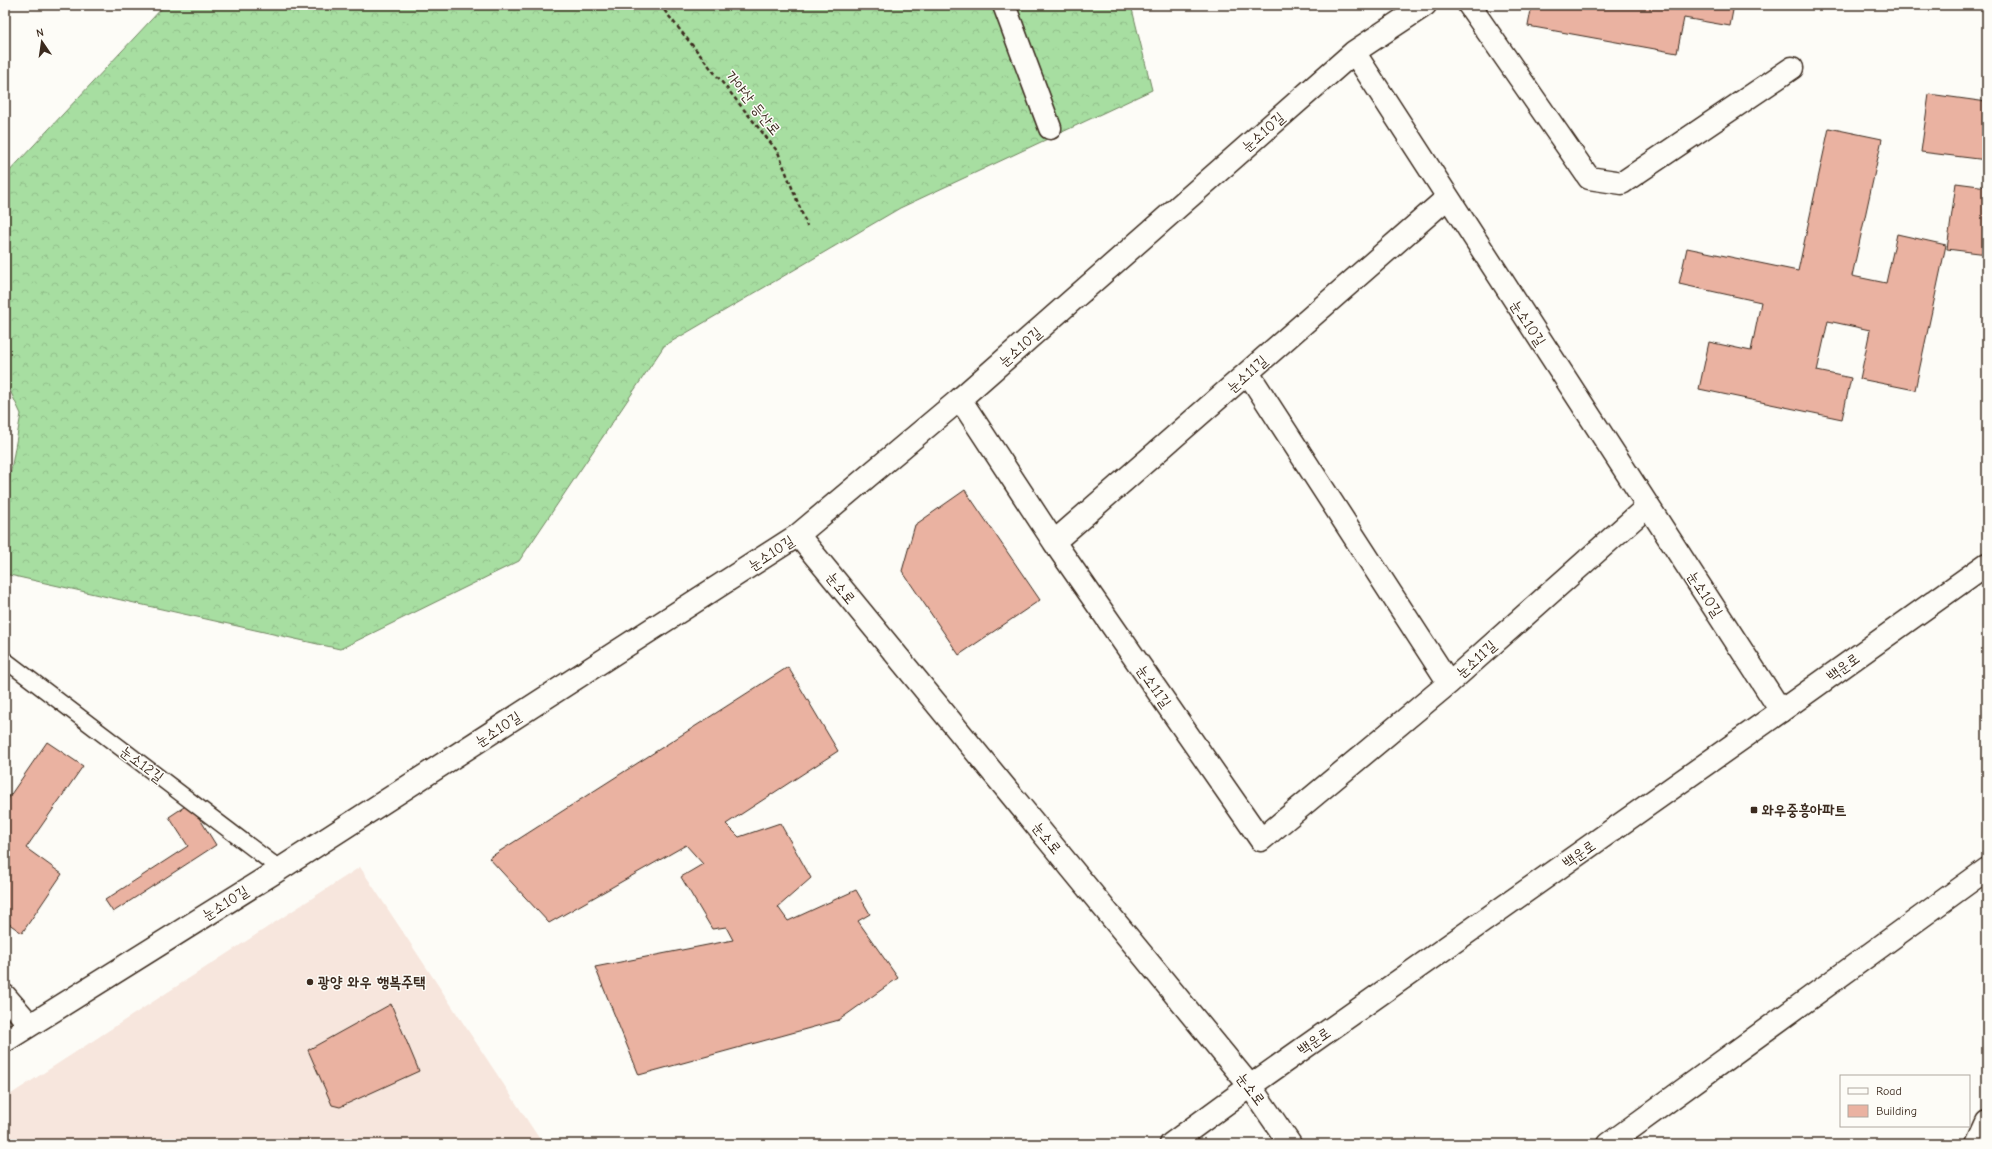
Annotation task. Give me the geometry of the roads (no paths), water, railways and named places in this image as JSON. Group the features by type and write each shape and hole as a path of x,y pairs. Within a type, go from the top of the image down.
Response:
{"street":[{"path":"1004,5 1050,128"},
{"path":"1354,52 1425,5"},
{"path":"1469,5 1590,178 1622,183 1792,68"},
{"name":"눈소10길","path":"5,1041 280,869 798,535 960,399 1354,52 1447,198 1781,711"},
{"name":"눈소11길","path":"1447,198 1248,374 1054,542 1261,840 1449,683 1648,506"},
{"path":"1248,374 1449,683"},
{"path":"960,399 1054,542"},
{"name":"눈소로","path":"798,535 1250,1086 1290,1144"},
{"name":"백운로","path":"1171,1144 1250,1086 1987,564"},
{"path":"1609,1144 1987,869"},
{"path":"5,996 30,1025"},
{"path":"1977,1144 1987,1122"}],"lane":[{"name":"눈소12길","path":"5,660 280,869"}],"place":[{"name":"와우중흥아파트","path":"1754,810"},
{"name":"광양 와우 행복주택","path":"310,982"}]}
